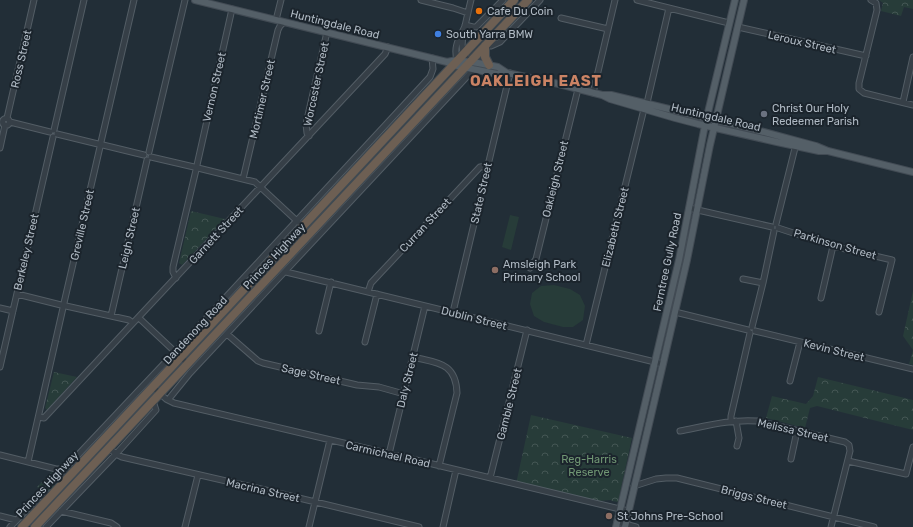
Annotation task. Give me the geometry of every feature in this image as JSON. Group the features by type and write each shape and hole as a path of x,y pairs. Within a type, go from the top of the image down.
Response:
{"highway":[{"name":"Princes Highway","path":"21,527 153,387 178,355 300,224 429,90 453,62 464,53 514,0"},
{"name":"Princes Highway","path":"35,527 188,364 338,209 439,95 470,66 484,46 528,0"},
{"path":"484,46 489,65"}],"main road":[{"name":"Huntingdale Road","path":"195,0 470,66 497,74 508,73 602,95 611,95 646,106 675,118 797,143"},
{"name":"Ferntree Gully Road","path":"617,525 679,260 707,118 735,0"},
{"name":"Ferntree Gully Road","path":"626,526 628,511 687,260 715,120 744,0"},
{"name":"Huntingdale Road","path":"470,66 489,65 498,67 508,73"},
{"name":"Huntingdale Road","path":"646,106 749,128 819,150 913,172"}],"street":[{"name":"Ross Street","path":"0,148 34,0"},
{"name":"Berkeley Street","path":"0,367 84,0"},
{"name":"Greville Street","path":"28,462 134,0"},
{"name":"Leigh Street","path":"111,316 185,0"},
{"path":"276,20 282,0"},
{"path":"421,0 468,12"},
{"path":"453,62 456,54 457,43 472,0"},
{"path":"464,26 476,27 503,0"},
{"path":"484,46 491,46 500,42 540,0"},
{"path":"593,93 615,0"},
{"path":"636,0 729,22"},
{"path":"871,0 876,4 877,11 859,83 859,89 864,92 913,105"},
{"name":"Elizabeth Street","path":"586,345 669,8"},
{"name":"Vernon Street","path":"176,278 173,272 173,267 232,9"},
{"path":"493,23 494,10"},
{"path":"561,18 608,29"},
{"name":"Mortimer Street","path":"243,179 278,30 284,22"},
{"path":"168,400 190,373 286,272 338,209 442,104 470,66 462,44 464,26"},
{"name":"Leroux Street","path":"738,27 866,56"},
{"name":"Worcester Street","path":"309,136 307,133 306,124 327,32"},
{"name":"Garnett Street","path":"39,417 44,418 139,318 309,136 386,52 388,47"},
{"path":"903,102 913,57"},
{"path":"5,121 255,182 300,224 430,77 433,69 432,58"},
{"name":"State Street","path":"453,312 508,73"},
{"name":"Oakleigh Street","path":"530,268 536,259 578,89"},
{"path":"429,90 439,95 442,104"},
{"path":"737,446 739,438 731,416 775,228 797,143"},
{"name":"Curran Street","path":"368,292 371,283 480,167 487,166"},
{"name":"Parkinson Street","path":"689,208 775,228 833,246 892,260 879,312"},
{"path":"821,298 833,246"},
{"name":"Dublin Street","path":"286,272 663,364"},
{"path":"743,279 763,283"},
{"path":"319,331 330,282"},
{"path":"17,294 129,320 133,323"},
{"path":"365,342 377,294"},
{"name":"Daly Street","path":"389,454 425,306"},
{"path":"0,308 13,311"},
{"name":"Kevin Street","path":"675,312 913,369"},
{"path":"139,318 188,364"},
{"name":"Gamble Street","path":"490,478 527,330"},
{"name":"Sage Street","path":"227,334 258,361 263,363 357,385 379,387 404,394"},
{"path":"790,381 800,342"},
{"name":"Dandenong Road","path":"61,472 178,355"},
{"path":"413,357 443,365 450,370 457,384 457,393 440,466"},
{"name":"Carmichael Road","path":"153,387 160,394 174,403 628,511"},
{"path":"46,527 156,410 153,401"},
{"name":"Melissa Street","path":"680,431 733,421 757,421 845,442 849,446 850,451 848,461"},
{"path":"791,459 797,431"},
{"path":"309,527 330,440"},
{"path":"831,527 848,461 906,474 913,446"},
{"name":"Macrina Street","path":"109,448 122,457 418,527"},
{"path":"0,455 56,469 59,468 61,472 71,475"},
{"path":"443,527 456,470"},
{"path":"61,472 62,484"},
{"path":"185,527 198,475"},
{"name":"Briggs Street","path":"634,486 656,479 677,478 874,527"},
{"path":"10,527 40,496 48,494 52,495"},
{"path":"62,511 111,523 117,527"},
{"path":"21,527 22,514"},
{"path":"0,516 16,520"},
{"path":"617,525 636,527"}],"green space":[{"path":"879,0 913,0 913,9 904,7 901,16 881,11 883,3"},
{"path":"191,211 225,219 182,265 179,263"},
{"path":"510,215 519,217 511,250 502,247"},
{"path":"554,285 570,289 580,295 585,306 583,320 573,327 563,327 544,322 534,316 530,304 532,293 541,286"},
{"path":"913,291 913,350 903,336"},
{"path":"913,350 913,365 909,364"},
{"path":"54,372 77,377 47,410 45,408"},
{"path":"818,377 913,400 913,430 817,406 810,408 805,428 766,418 772,396 806,404 813,396"},
{"name":"Reg-Harris Reserve","path":"531,415 632,438 618,502 611,500 588,502 516,484"},
{"path":"581,438 583,439 582,455 597,473 603,475 603,481 596,479 573,478 572,481 566,480 563,475 565,470 572,470 578,458 578,440"},
{"path":"53,471 58,474 58,482 53,489 43,493 37,487"}],"place":[{"name":"Cafe Du Coin","path":"479,11"},
{"name":"South Yarra BMW","path":"438,34"},
{"name":"Christ Our Holy Redeemer Parish","path":"764,114"},
{"name":"Amsleigh Park Primary School","path":"495,270"},
{"name":"St Johns Pre-School","path":"609,516"}],"district":[{"name":"OAKLEIGH EAST","path":"536,81"}]}
